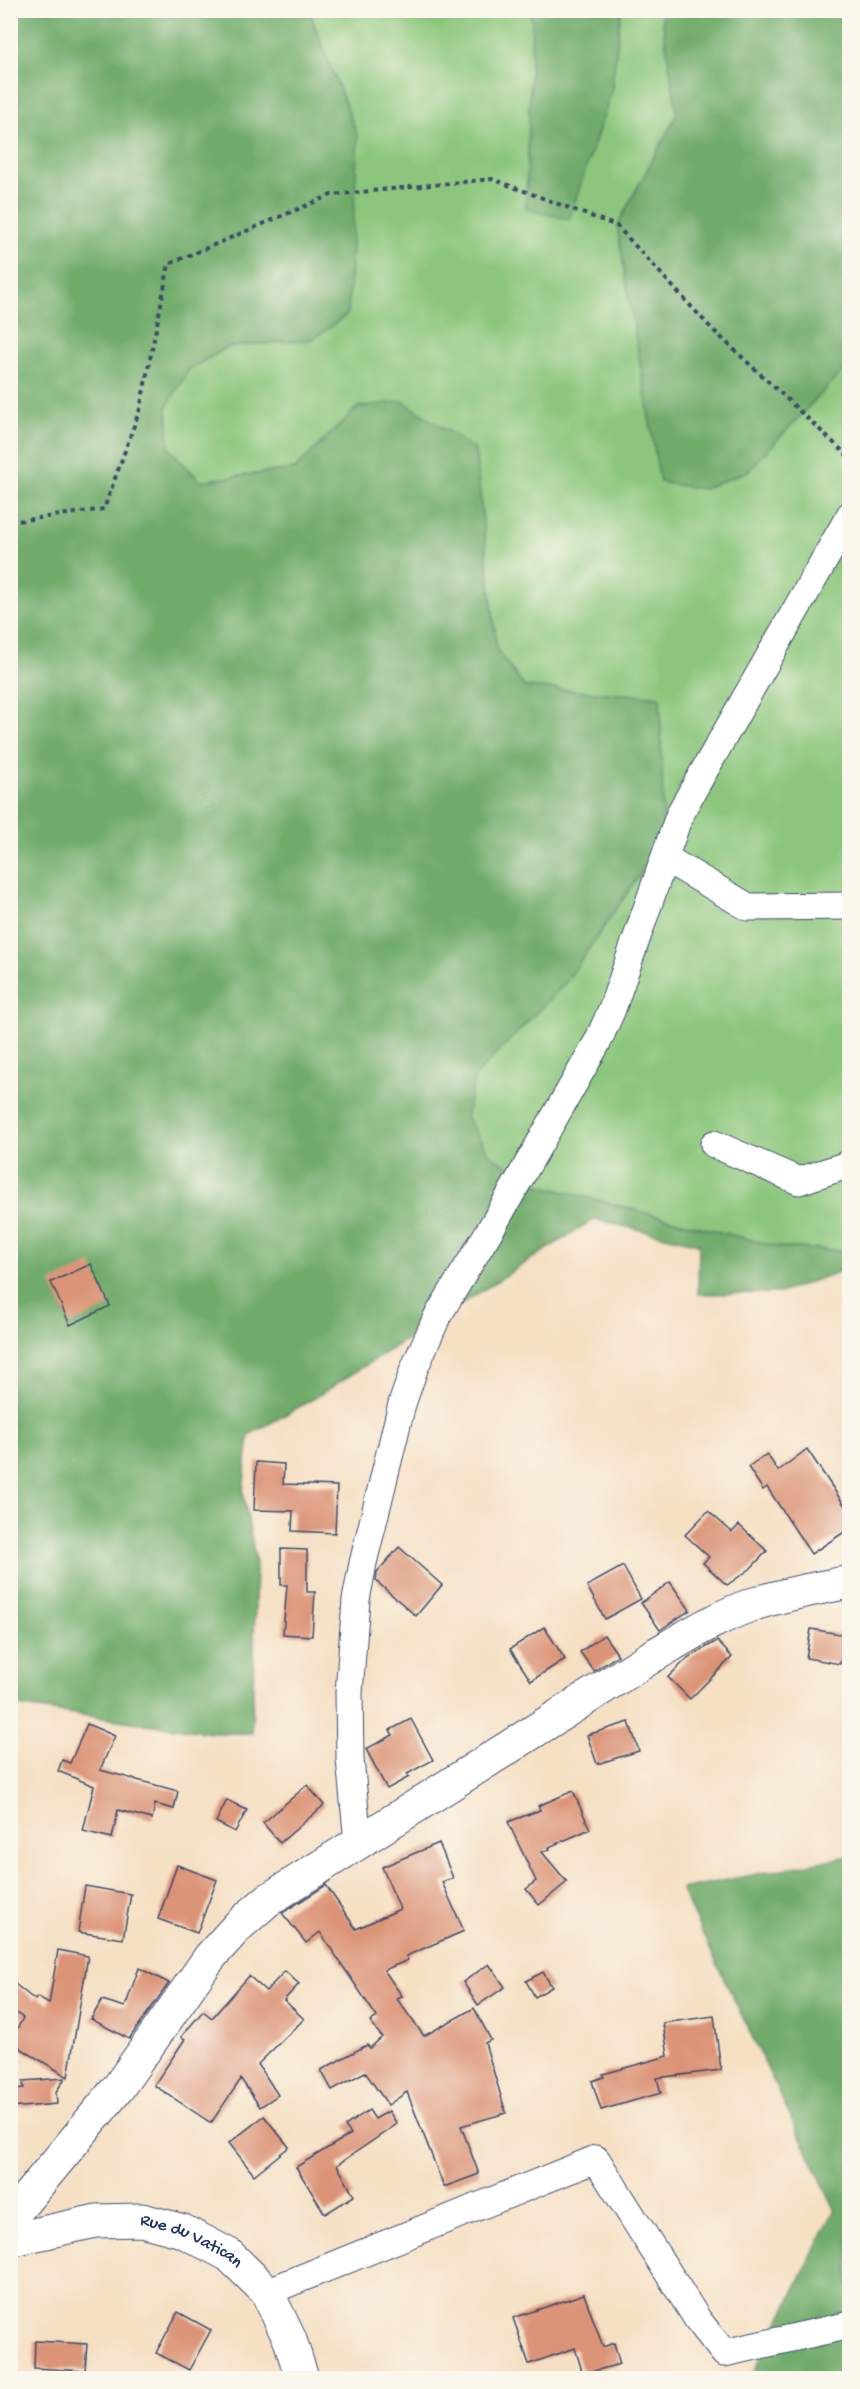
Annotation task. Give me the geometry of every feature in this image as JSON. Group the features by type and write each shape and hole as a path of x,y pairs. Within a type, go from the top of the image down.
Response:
{"street":[{"path":"358,1842 350,1759 349,1693 356,1600 402,1404 437,1317 496,1220 598,1041 612,1009 680,813 849,515"},
{"path":"665,858 748,907 849,906"},
{"path":"714,1144 799,1181 849,1164"},
{"path":"10,2218 118,2088 210,1957 238,1926 268,1900 651,1657 714,1622 753,1605 812,1588 849,1582"},
{"path":"267,2292 596,2159 698,2320 724,2353 849,2325"},
{"name":"Rue du Vatican","path":"10,2240 96,2221 142,2220 183,2231 229,2255 267,2292 290,2340 302,2379"}],"path":[{"path":"10,522 104,509 140,409 169,264 331,195 492,179 617,226 711,328 849,458"}],"green space":[{"path":"11,11 309,11 358,137 348,314 313,339 228,347 189,369 167,406 169,448 200,481 295,469 358,407 403,401 475,450 497,650 524,687 660,697 664,839 566,982 475,1076 466,1117 489,1154 535,1184 778,1247 849,1251 849,1272 841,1271 780,1293 698,1294 699,1244 594,1219 313,1399 249,1435 243,1492 256,1563 252,1733 211,1733 11,1705"},
{"path":"309,11 530,11 532,23 611,93 621,11 661,11 677,114 617,226 748,471 849,364 849,1251 778,1247 535,1184 489,1154 466,1117 475,1076 566,982 659,697 524,687 497,650 475,450 358,407 295,469 200,481 169,448 167,406 189,369 228,347 313,339 358,137"},
{"path":"530,11 621,11 611,93 569,219 526,209 532,23"},
{"path":"661,11 849,11 849,364 748,471 703,489 660,482 617,226 677,114"},
{"path":"849,1856 849,2378 751,2378 835,2209 681,1889"}],"building":[{"path":"91,1264 110,1306 70,1325 51,1282"},
{"path":"807,1449 849,1512 849,1529 811,1554 767,1487 763,1490 748,1467 767,1454 778,1471"},
{"path":"256,1462 284,1464 283,1484 337,1486 335,1533 292,1531 293,1511 254,1510"},
{"path":"708,1511 732,1532 739,1525 767,1551 750,1569 727,1585 703,1563 709,1557 685,1535"},
{"path":"399,1547 442,1585 416,1616 376,1581 377,1572"},
{"path":"281,1549 307,1550 307,1592 315,1592 312,1636 283,1634 287,1585 281,1585"},
{"path":"623,1566 641,1599 605,1619 587,1586"},
{"path":"670,1582 690,1610 660,1630 641,1603"},
{"path":"544,1627 565,1659 531,1681 510,1649"},
{"path":"811,1629 846,1635 840,1664 806,1658"},
{"path":"604,1635 618,1655 594,1671 580,1652"},
{"path":"717,1641 732,1657 690,1699 668,1677 689,1657"},
{"path":"411,1719 433,1760 407,1774 409,1777 387,1789 366,1749 393,1735 390,1730"},
{"path":"629,1722 639,1751 597,1764 587,1735"},
{"path":"87,1724 115,1736 100,1770 178,1791 174,1809 155,1804 152,1819 118,1810 112,1838 83,1831 94,1786 58,1771 62,1760 70,1763"},
{"path":"307,1785 324,1805 280,1843 263,1823"},
{"path":"573,1791 590,1829 542,1852 567,1882 539,1905 526,1889 536,1881 508,1822 540,1810 538,1806"},
{"path":"227,1800 247,1810 235,1832 216,1822"},
{"path":"439,1843 453,1878 442,1882 464,1931 406,1956 408,1960 384,1970 402,1996 397,1999 424,2036 474,2008 491,2040 485,2043 506,2113 461,2126 479,2174 444,2187 407,2092 388,2105 365,2072 332,2090 321,2070 367,2045 370,2048 382,2037 370,2022 377,2017 320,1932 306,1943 282,1913 326,1885 356,1929 400,1909 382,1867"},
{"path":"177,1865 217,1880 197,1933 158,1919"},
{"path":"85,1886 131,1894 123,1939 78,1932"},
{"path":"58,1950 88,1956 68,2077 10,2042 23,2018 10,2008 10,1980 35,2000 37,1997 49,2004"},
{"path":"489,1964 505,1987 478,2005 463,1982"},
{"path":"139,1968 169,1983 129,2039 91,2019 102,2000 125,2007"},
{"path":"285,1971 299,1984 284,2000 304,2019 258,2064 278,2095 260,2107 241,2079 211,2123 154,2085 185,2039 181,2037 203,2011 212,2018 249,1976 266,1991"},
{"path":"543,1972 552,1987 535,1997 526,1981"},
{"path":"714,2016 721,2070 657,2078 661,2093 601,2110 592,2081 604,2077 603,2074 668,2056 663,2023"},
{"path":"65,2078 56,2092 57,2104 10,2108 10,2089 24,2088 23,2081"},
{"path":"369,2110 375,2119 389,2111 397,2124 337,2165 354,2196 325,2214 296,2167 351,2134 345,2126"},
{"path":"264,2116 289,2147 254,2175 229,2143"},
{"path":"584,2294 603,2347 614,2343 620,2364 583,2374 575,2348 529,2364 513,2318"},
{"path":"178,2312 211,2330 189,2370 156,2353"},
{"path":"35,2341 87,2344 85,2371 34,2368"}]}
